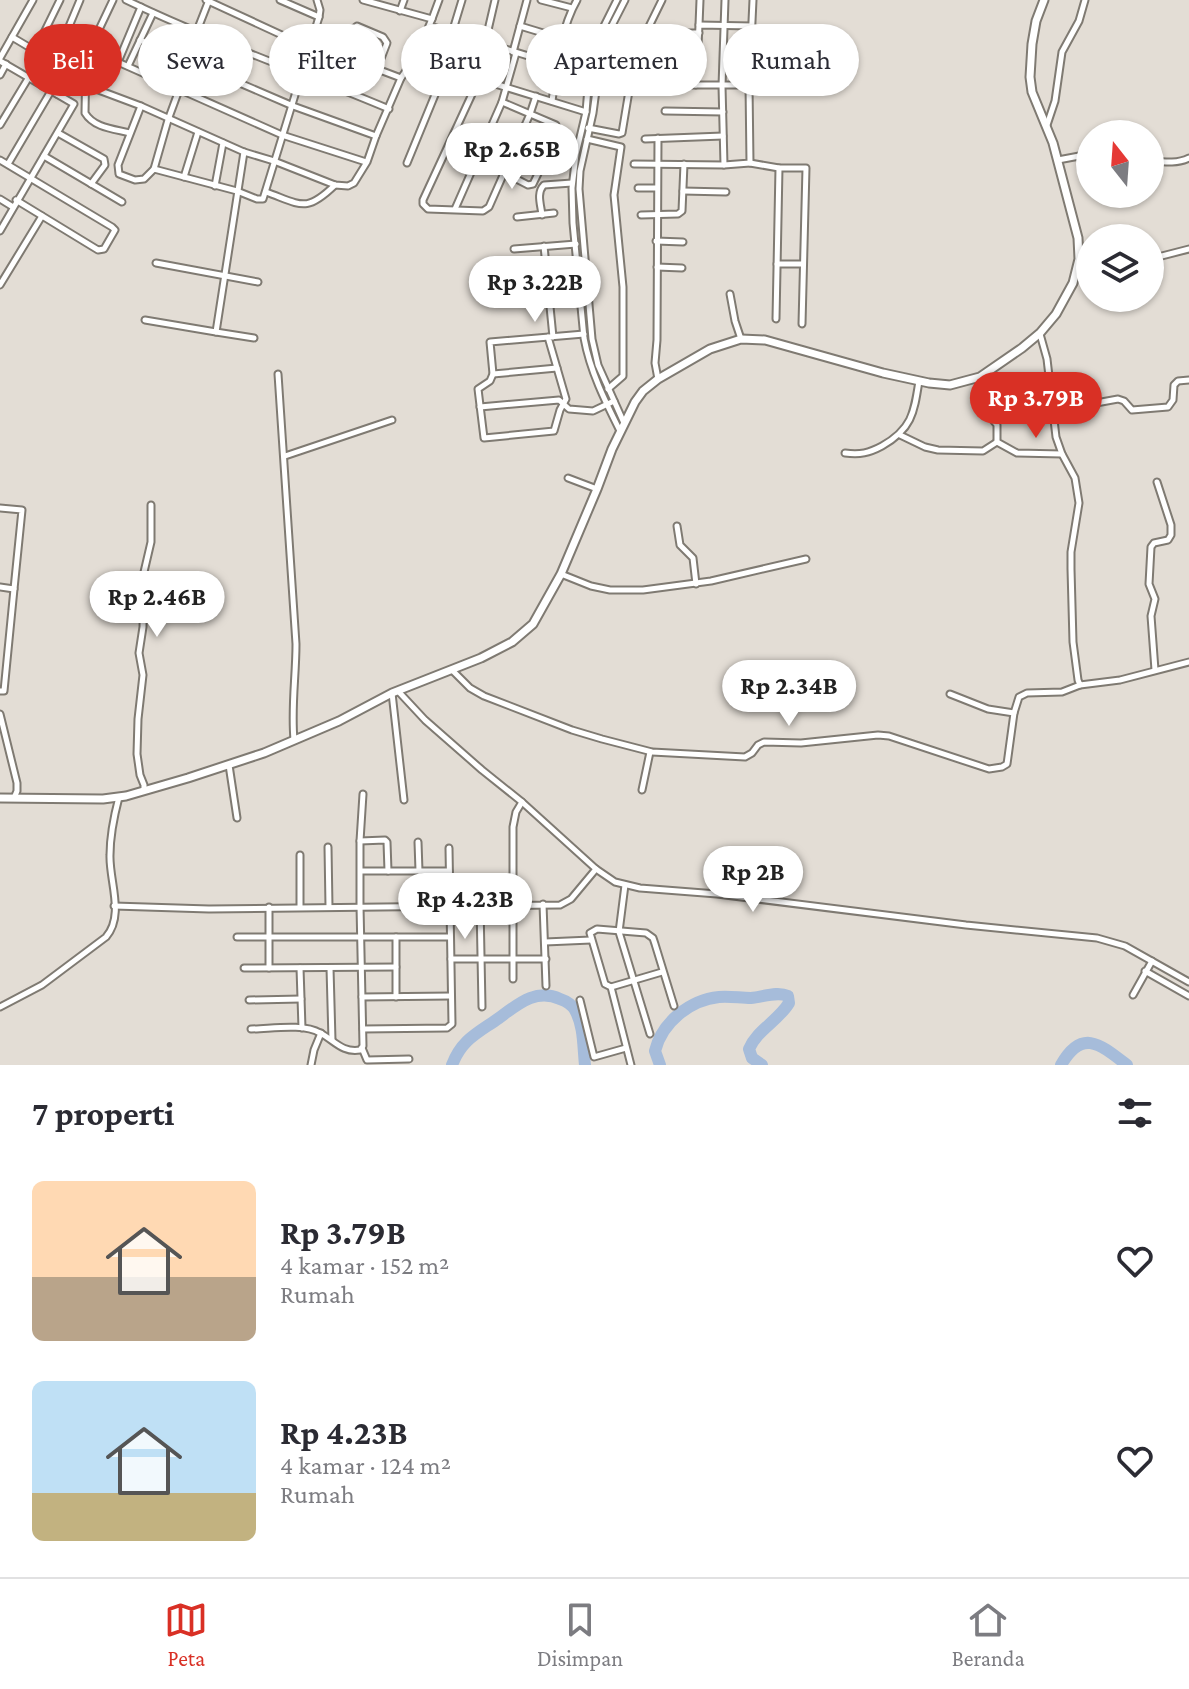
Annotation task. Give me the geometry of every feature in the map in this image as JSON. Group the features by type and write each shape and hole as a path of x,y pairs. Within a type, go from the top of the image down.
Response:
{"street":[{"path":"0,75 12,37 33,0"},
{"path":"48,24 60,0"},
{"path":"70,24 80,0"},
{"path":"101,24 113,0"},
{"path":"126,0 177,24"},
{"path":"199,24 207,0 269,27"},
{"path":"280,0 319,17"},
{"path":"317,0 320,10 317,24"},
{"path":"363,0 431,23 439,0"},
{"path":"400,11 404,0"},
{"path":"455,24 462,0"},
{"path":"489,24 495,0"},
{"path":"510,68 527,0"},
{"path":"541,0 572,8"},
{"path":"567,24 577,0"},
{"path":"589,112 590,63 595,44 617,0"},
{"path":"622,427 592,371 584,334 572,183 604,41 625,0"},
{"path":"586,128 622,133 635,55 662,0"},
{"path":"699,24 700,0"},
{"path":"725,0 725,24"},
{"path":"752,24 753,0"},
{"path":"1044,0 1036,21 1031,55 1032,92 1058,160 1076,230"},
{"path":"1045,122 1055,101 1062,52 1079,21 1085,0"},
{"path":"122,52 141,7"},
{"path":"148,24 153,13"},
{"path":"520,26 526,28"},
{"path":"12,37 24,44"},
{"path":"128,66 138,44"},
{"path":"510,52 526,56"},
{"path":"2,61 24,74"},
{"path":"122,64 138,71"},
{"path":"723,65 724,165"},
{"path":"114,96 244,152 335,185 348,186 354,183 367,162 401,78 385,72"},
{"path":"0,125 24,85"},
{"path":"707,85 722,86"},
{"path":"253,88 376,136"},
{"path":"8,164 51,96"},
{"path":"0,231 74,104 61,96"},
{"path":"85,96 85,113 89,119 98,125 130,133"},
{"path":"141,106 118,165 119,174 138,180 144,179 154,169 177,96"},
{"path":"193,96 282,135 367,162"},
{"path":"154,169 261,200 265,197 296,96"},
{"path":"358,96 389,109"},
{"path":"407,163 435,96"},
{"path":"471,96 423,200 428,209 487,210 536,96 589,112"},
{"path":"455,209 503,96"},
{"path":"552,101 553,96"},
{"path":"749,96 750,163"},
{"path":"502,102 556,125 558,132 533,184 528,185 505,173"},
{"path":"665,111 723,112"},
{"path":"586,128 587,139 580,171 580,202 592,339 598,365 622,427"},
{"path":"184,177 198,131"},
{"path":"58,133 104,159 105,165 91,184"},
{"path":"645,139 723,136"},
{"path":"657,376 658,138"},
{"path":"587,139 621,147 614,195 623,287 623,376 608,389"},
{"path":"215,186 223,143"},
{"path":"216,332 244,152"},
{"path":"44,156 122,202"},
{"path":"1058,160 1076,157"},
{"path":"1164,162 1189,158"},
{"path":"0,160 115,230 105,248 98,250 16,200"},
{"path":"634,164 750,163 779,168 806,168 802,324"},
{"path":"641,215 678,214 682,211 684,164"},
{"path":"776,319 779,168"},
{"path":"542,215 541,187 572,183"},
{"path":"266,192 307,205 317,201 335,185"},
{"path":"638,188 657,188"},
{"path":"683,191 726,192"},
{"path":"0,199 13,207"},
{"path":"517,217 554,213"},
{"path":"0,285 42,216"},
{"path":"656,241 683,242"},
{"path":"514,249 576,244"},
{"path":"544,246 550,337 566,399 554,431 484,438 478,389 490,381 493,374 490,342 550,337 584,334"},
{"path":"1164,255 1189,249"},
{"path":"156,263 258,282"},
{"path":"777,264 803,264"},
{"path":"657,267 682,268"},
{"path":"0,798 15,795 93,800 119,797 229,765 294,736 339,721 395,692 503,647 524,634 533,624 561,574 595,488 639,396 657,376 710,349 740,336 776,342 883,373 950,385 980,377 1040,333 1056,314 1076,273"},
{"path":"730,294 740,336"},
{"path":"145,320 254,338"},
{"path":"1040,333 1047,359 1056,437 1075,478 1079,503 1071,569 1073,642 1080,685"},
{"path":"493,374 557,368"},
{"path":"278,374 296,644 294,736"},
{"path":"980,377 988,414 997,425 997,442"},
{"path":"1052,411 1118,399 1132,410 1168,407 1173,400 1174,385 1178,381 1189,380"},
{"path":"845,453 866,454 900,435 912,417 919,381"},
{"path":"480,407 559,400 569,409 593,411 614,401"},
{"path":"285,456 392,420"},
{"path":"900,435 938,450 983,451 997,442"},
{"path":"997,442 1017,453 1062,454"},
{"path":"568,478 595,488"},
{"path":"1155,670 1151,621 1155,599 1149,584 1151,547 1154,543 1168,540 1172,530 1157,482"},
{"path":"144,788 137,754 137,728 143,670 139,653 144,572 151,542 151,505"},
{"path":"0,508 22,510 2,691"},
{"path":"677,526 680,545 693,558 696,584"},
{"path":"561,574 610,590 643,590 696,584 806,559"},
{"path":"0,587 14,589"},
{"path":"452,670 470,688 484,696 572,730 650,752 745,757 764,742 801,743 878,735 989,769 1007,764 1017,699 1022,694 1062,692 1080,685 1120,680 1189,662"},
{"path":"395,692 404,800"},
{"path":"395,692 596,869 615,882 1097,938 1125,946 1189,982"},
{"path":"950,694 978,706 1014,713"},
{"path":"0,714 17,783 15,795"},
{"path":"642,790 650,752"},
{"path":"229,765 237,818"},
{"path":"363,794 360,841 362,1048 367,1060 409,1059"},
{"path":"0,1007 42,985 106,937 115,922 110,842 119,797"},
{"path":"513,979 513,827 522,802"},
{"path":"360,841 387,842 388,871"},
{"path":"418,842 419,871"},
{"path":"328,847 329,907"},
{"path":"363,1029 449,1027 453,1022 449,848"},
{"path":"300,855 300,906"},
{"path":"114,906 209,909 560,905 566,903 596,869"},
{"path":"361,871 449,871"},
{"path":"625,885 619,932 650,1034"},
{"path":"543,904 546,986"},
{"path":"480,905 482,1007"},
{"path":"269,907 269,968"},
{"path":"662,972 611,987 605,984 590,933 597,929 650,935 674,1006"},
{"path":"237,937 450,937"},
{"path":"396,937 396,997"},
{"path":"545,942 591,940"},
{"path":"451,959 546,959"},
{"path":"1133,995 1152,960"},
{"path":"244,968 396,967"},
{"path":"300,968 302,1028"},
{"path":"330,968 332,1041"},
{"path":"1145,971 1189,996"},
{"path":"611,987 631,1065"},
{"path":"362,997 451,996"},
{"path":"249,1000 301,999"},
{"path":"580,1000 594,1057 626,1048"},
{"path":"251,1029 302,1028 317,1031 349,1051 362,1048"},
{"path":"311,1065 321,1033"}],"waterway":[{"path":"452,1065 461,1049 478,1033 520,1003 543,995 562,1000 575,1010 582,1030 585,1065"},
{"path":"660,1065 655,1051 659,1040 671,1022 688,1008 719,997 788,996 789,1003 757,1036 749,1049 752,1058 762,1065"},
{"path":"1061,1065 1076,1046 1084,1043 1100,1046 1127,1065"}]}
